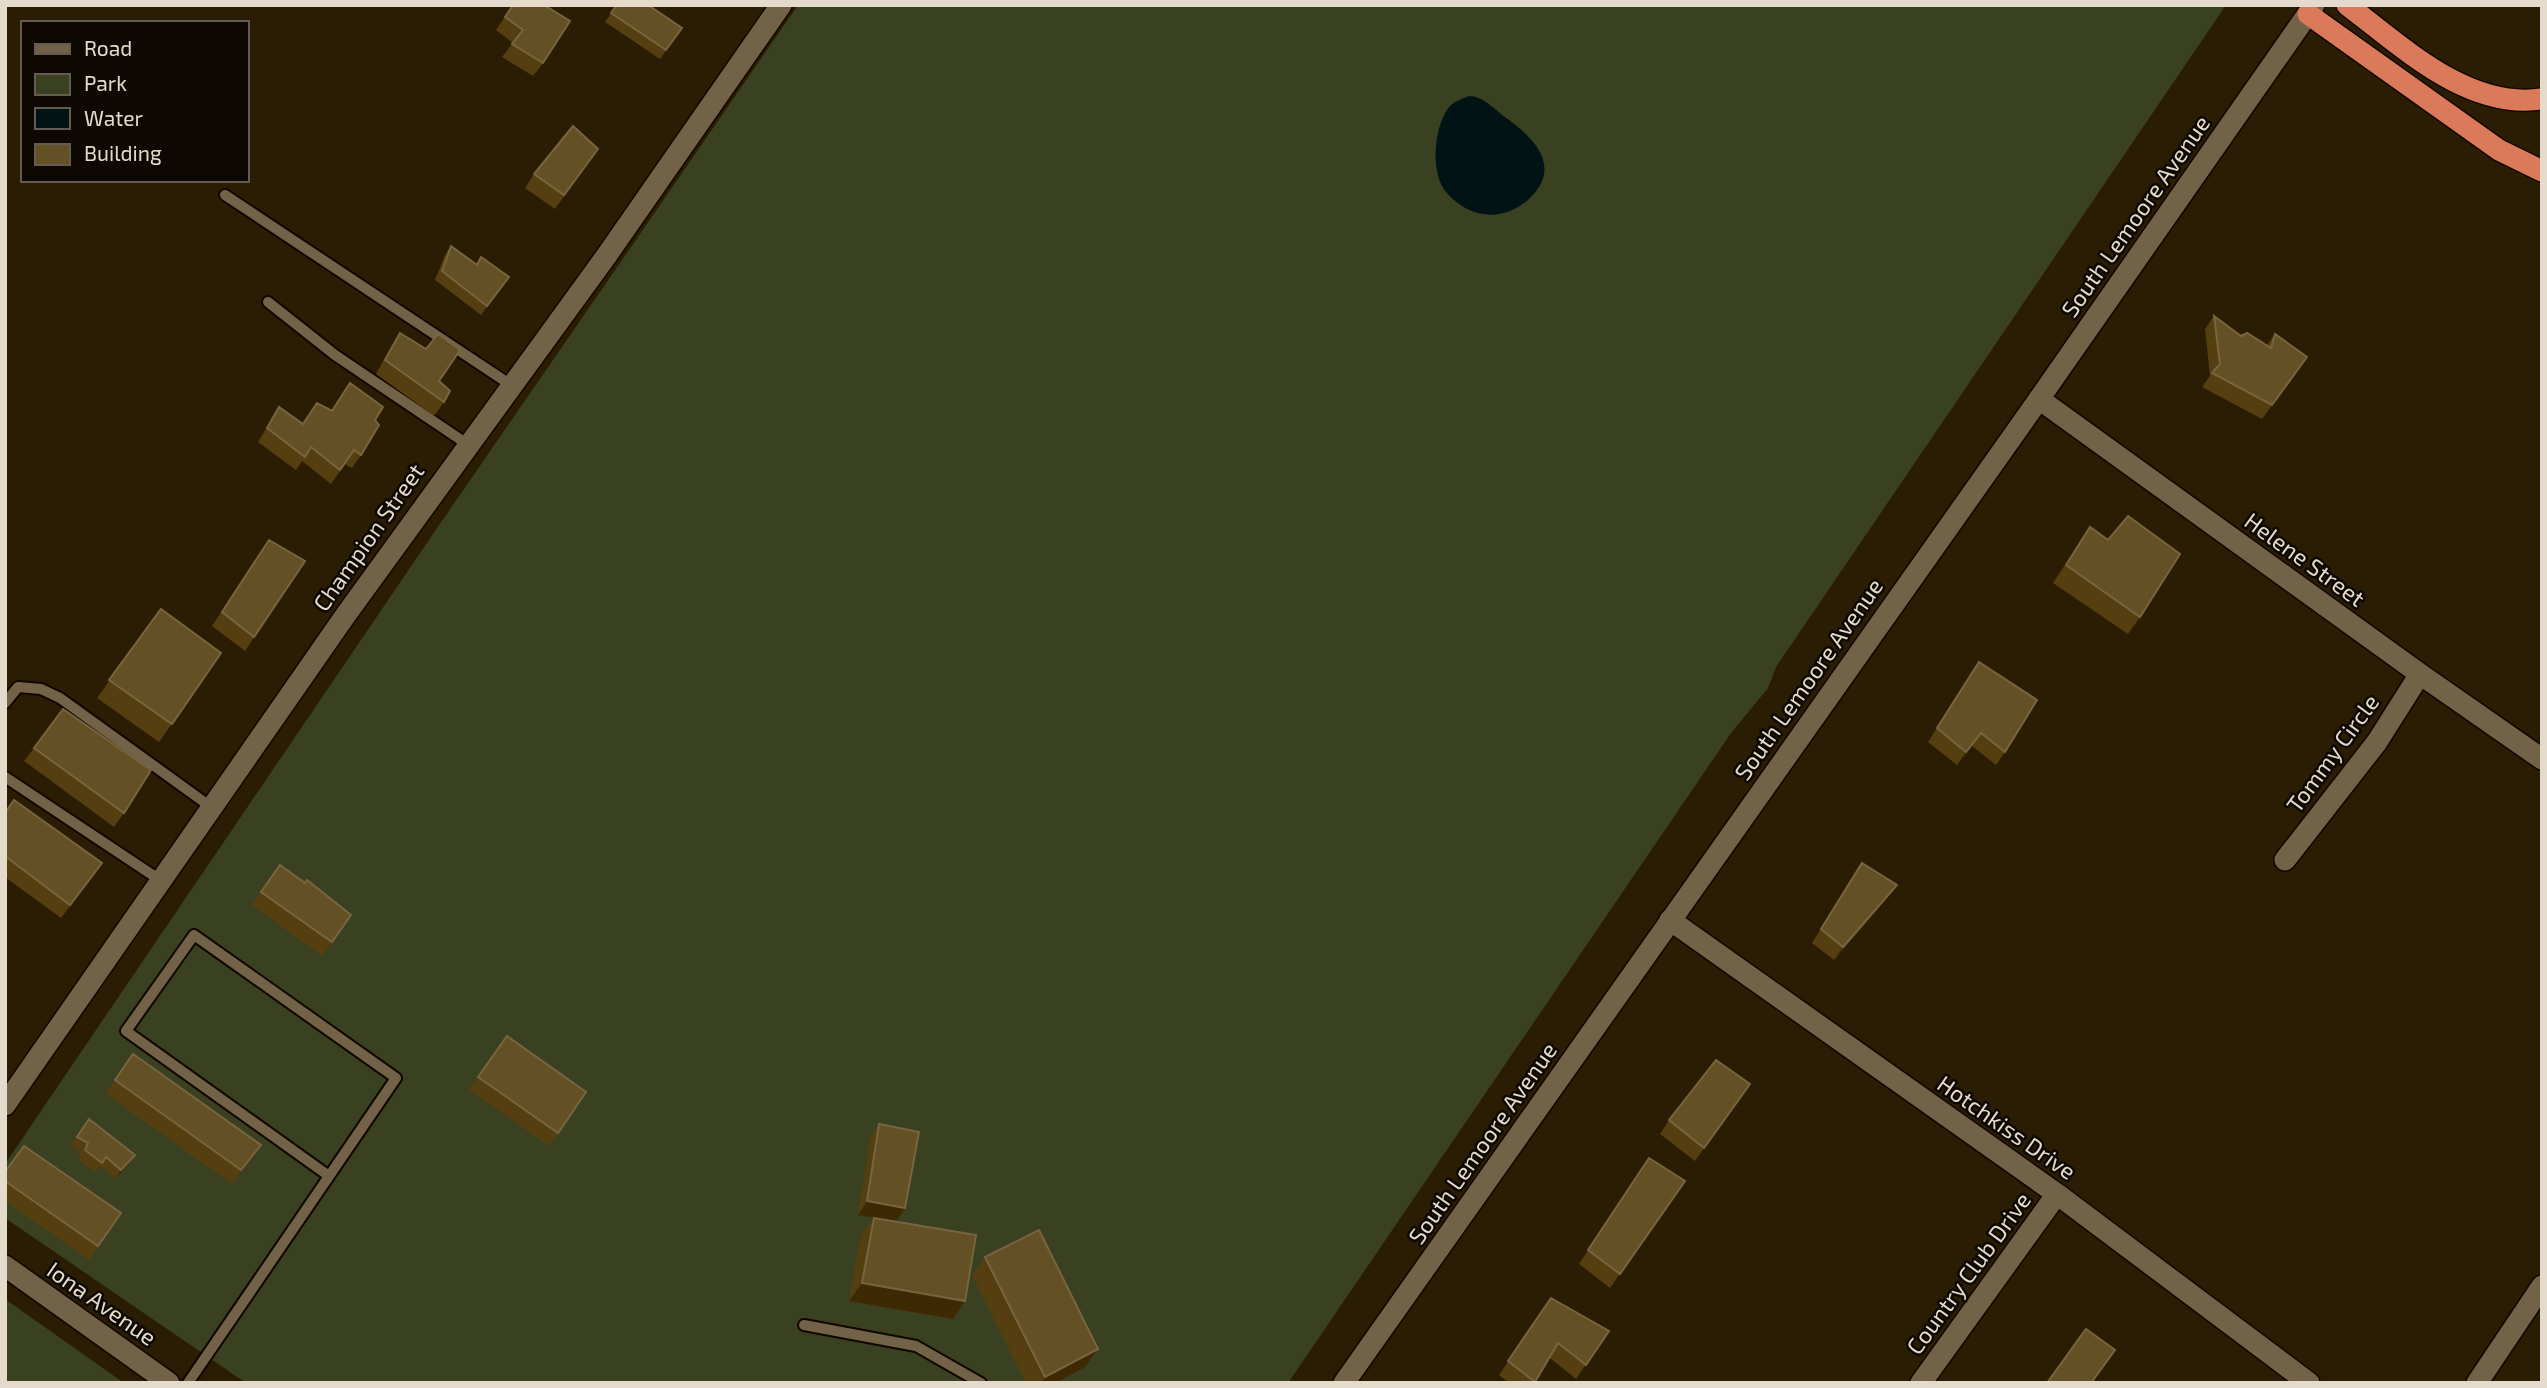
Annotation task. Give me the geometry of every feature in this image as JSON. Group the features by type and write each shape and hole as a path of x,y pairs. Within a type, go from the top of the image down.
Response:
{"highway":[{"path":"2347,5 2440,73 2466,86 2487,96 2512,101 2542,99"},
{"path":"2311,10 2499,150 2542,171"}],"street":[{"name":"Champion Street","path":"5,1105 467,444 607,255 781,5"},
{"name":"South Lemoore Avenue","path":"1344,1383 2311,10"},
{"name":"Helene Street","path":"2039,398 2542,759"},
{"name":"Tommy Circle","path":"2285,860 2377,742 2420,674"},
{"name":"Hotchkiss Drive","path":"1670,920 2057,1194 2309,1383"},
{"name":"Country Club Drive","path":"1921,1383 2057,1194"},
{"name":"Iona Avenue","path":"5,1266 169,1383"},
{"path":"2477,1383 2542,1286"}],"lane":[{"path":"225,195 511,385"},
{"path":"268,302 335,355 467,444"},
{"path":"5,703 18,687 41,690 60,698 211,807"},
{"path":"5,778 160,880"},
{"path":"187,1383 329,1176 396,1078 194,935 126,1031 329,1176"},
{"path":"804,1325 916,1346 981,1383"}],"green space":[{"path":"798,5 2226,5 1776,667 1768,688 1731,733 1288,1383 246,1383 5,1218 5,1164 435,531"},
{"path":"5,1299 124,1383 5,1383"}],"water":[{"path":"1469,96 1484,101 1525,134 1534,143 1544,164 1540,186 1530,198 1509,211 1487,214 1465,208 1446,192 1441,184 1436,163 1439,128 1449,107"}],"building":[{"path":"513,5 544,5 570,21 543,63 512,44 523,30 505,17"},
{"path":"617,5 648,5 682,28 666,50 611,13"},
{"path":"573,126 598,149 564,195 534,174"},
{"path":"451,246 477,265 481,257 509,277 487,306 442,271"},
{"path":"2214,316 2241,336 2247,333 2271,348 2275,334 2307,357 2272,405 2212,373 2220,364"},
{"path":"400,333 426,349 438,334 460,350 439,381 450,391 444,402 385,360"},
{"path":"350,383 383,407 375,420 379,425 361,455 354,450 340,470 311,447 305,457 267,428 279,407 303,424 317,403 332,411"},
{"path":"2128,516 2180,554 2140,617 2066,565 2090,527 2108,540"},
{"path":"269,540 305,561 254,637 222,612"},
{"path":"161,609 221,653 172,724 109,680"},
{"path":"1979,662 2037,700 2005,752 1981,733 1966,752 1937,728"},
{"path":"63,709 151,770 124,813 34,748"},
{"path":"14,800 102,863 70,905 5,856 5,813"},
{"path":"1862,863 1897,885 1843,947 1821,929"},
{"path":"280,865 305,883 307,880 351,915 332,942 261,892"},
{"path":"507,1036 586,1092 558,1133 478,1077"},
{"path":"133,1054 261,1145 241,1170 115,1080"},
{"path":"1716,1060 1750,1084 1704,1148 1669,1120"},
{"path":"89,1119 135,1155 121,1170 106,1157 102,1163 85,1150 88,1143 77,1137"},
{"path":"879,1124 919,1132 905,1208 867,1201"},
{"path":"24,1146 121,1213 98,1246 5,1181 5,1172"},
{"path":"1649,1158 1685,1181 1620,1274 1588,1250"},
{"path":"874,1218 976,1235 965,1301 862,1283"},
{"path":"1039,1230 1098,1349 1045,1377 985,1257"},
{"path":"1551,1298 1609,1331 1586,1365 1558,1343 1535,1382 1508,1361"},
{"path":"2086,1329 2115,1350 2091,1383 2047,1383"}]}
